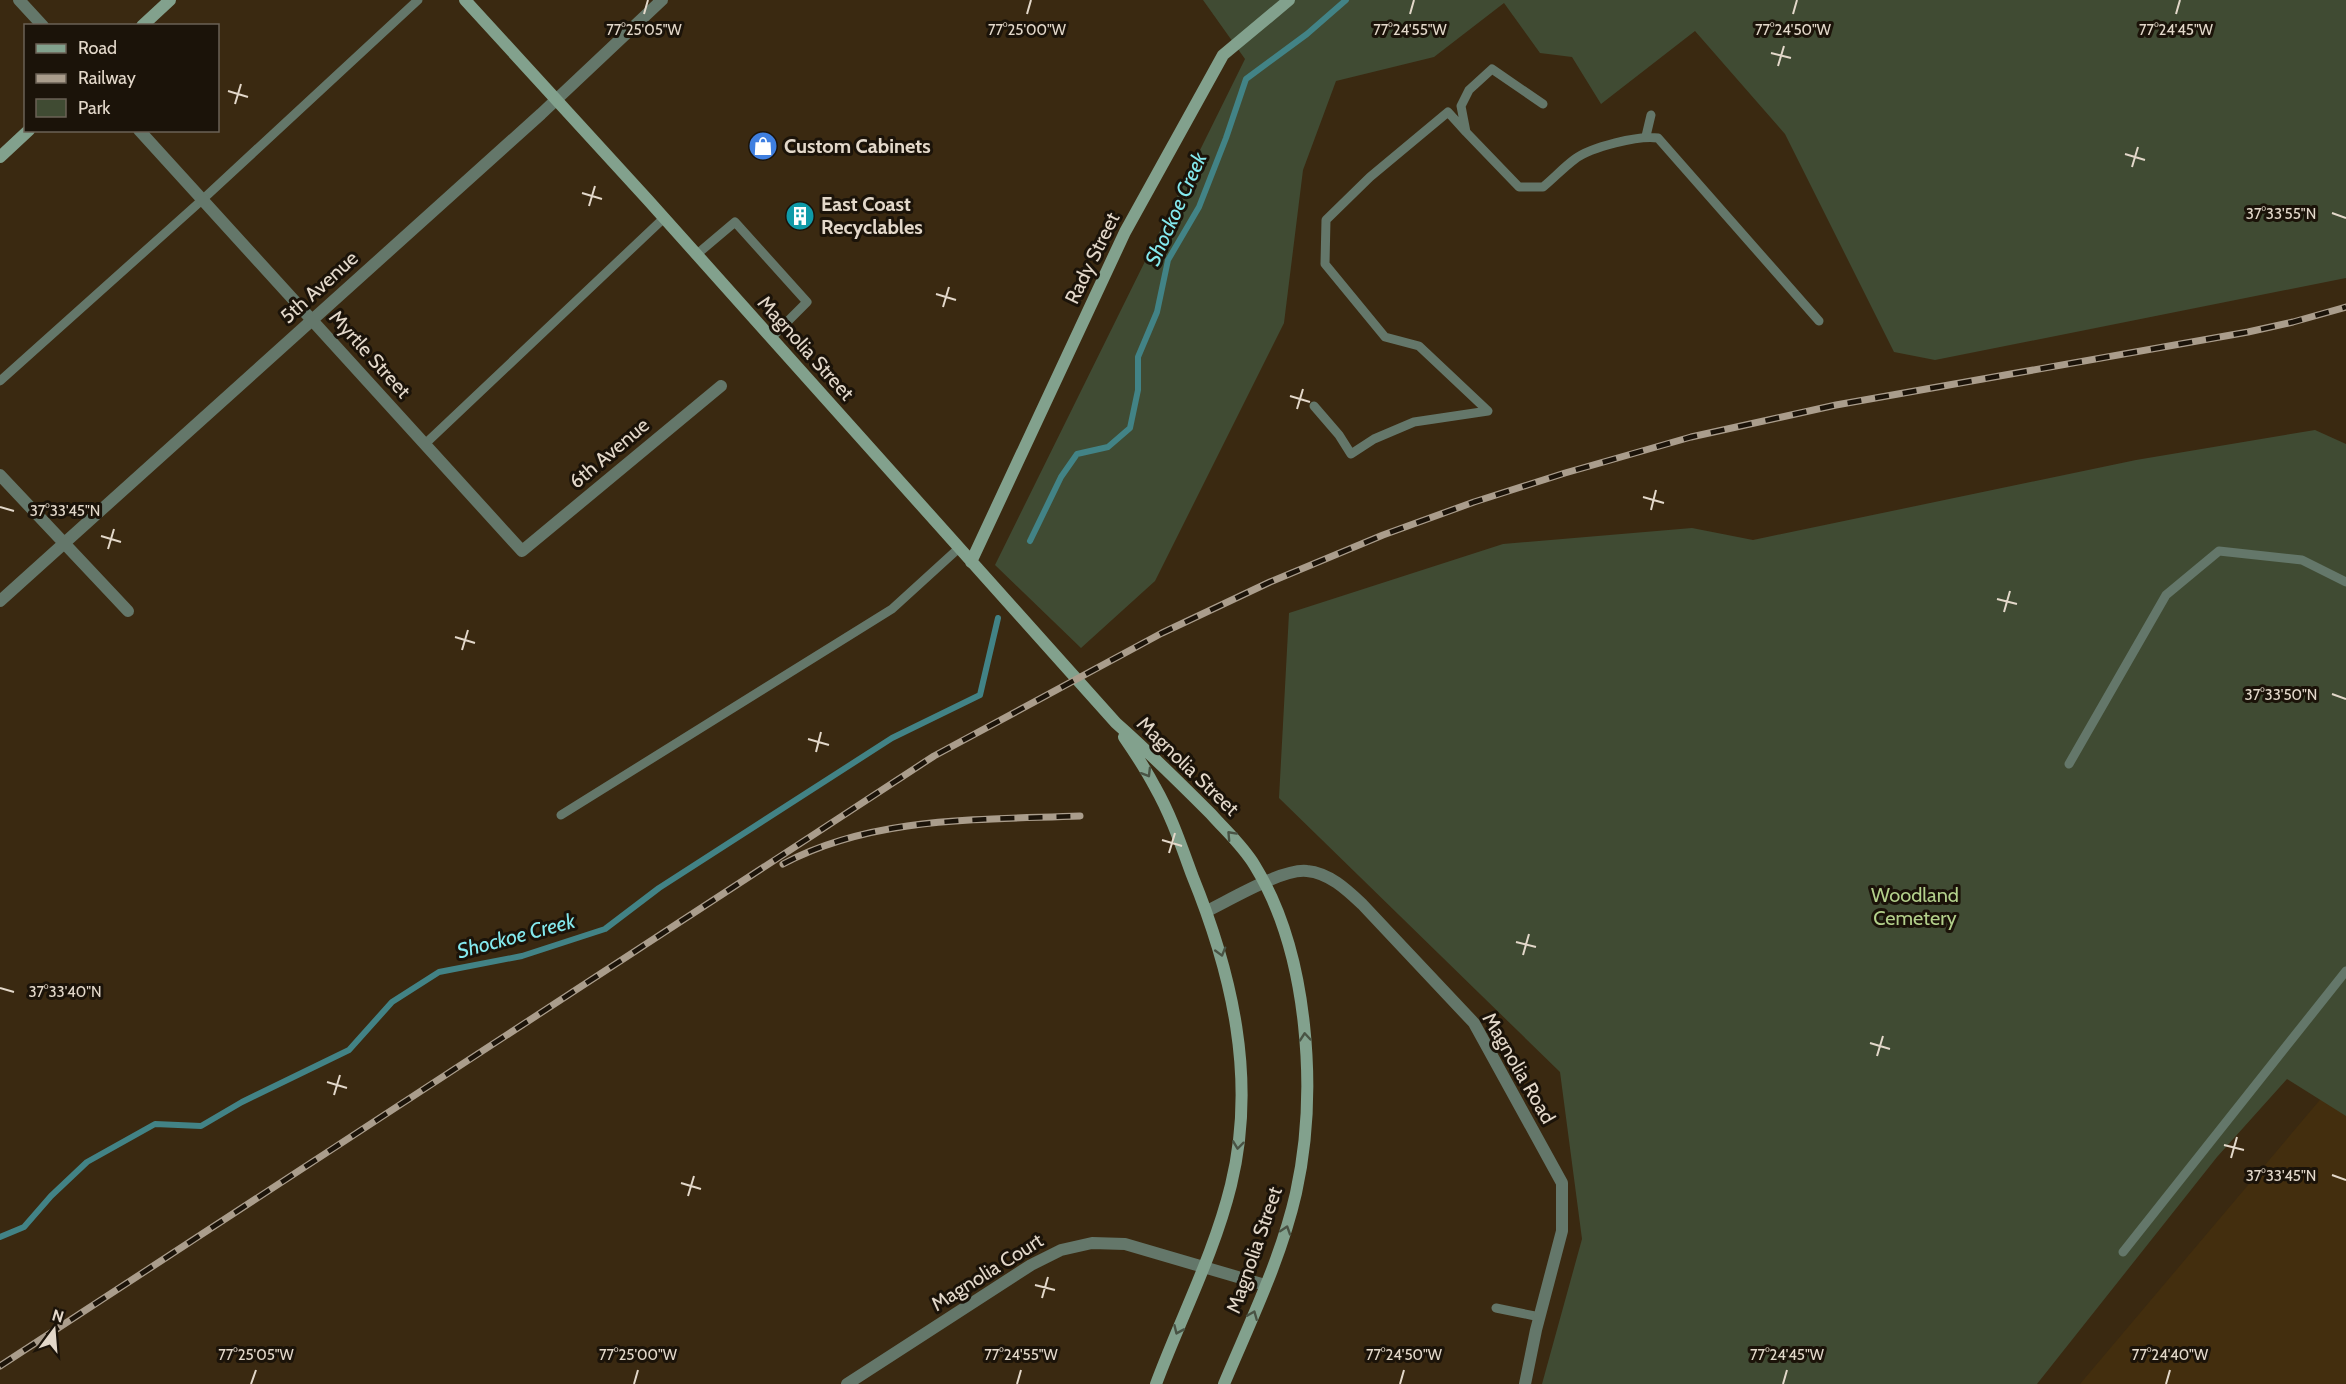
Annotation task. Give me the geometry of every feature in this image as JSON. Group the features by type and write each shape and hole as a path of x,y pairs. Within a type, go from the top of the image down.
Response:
{"main road":[{"path":"144,24 170,0"},
{"name":"Magnolia Street","path":"465,0 664,218 1116,723 1168,770 1242,847 1264,883 1288,946 1304,1020 1308,1090 1306,1125 1296,1192 1287,1226 1224,1384"},
{"name":"Rady Street","path":"971,562 1125,232 1223,55 1289,0"},
{"path":"0,157 27,132"},
{"name":"Magnolia Street","path":"1116,723 1156,788 1207,911 1226,972 1235,1013 1242,1081 1239,1137 1232,1182 1205,1266 1156,1384"}],"street":[{"path":"19,0 41,24"},
{"name":"5th Avenue","path":"0,601 556,100 662,0"},
{"name":"Myrtle Street","path":"141,132 522,551"},
{"name":"6th Avenue","path":"522,551 721,386"},
{"path":"0,475 128,611"},
{"name":"Magnolia Road","path":"1207,911 1289,872 1309,871 1327,876 1344,887 1474,1023 1562,1183 1562,1230 1525,1384"},
{"name":"Magnolia Court","path":"847,1384 1030,1265 1061,1250 1092,1243 1125,1244 1265,1285"}],"lane":[{"path":"0,381 202,200 418,0"},
{"path":"1466,132 1461,106 1469,90 1492,69 1543,104"},
{"path":"1314,406 1339,435 1351,454 1374,439 1414,422 1488,411 1419,346 1385,337 1325,264 1326,220 1370,177 1448,112 1519,187 1543,187 1576,158 1588,152 1646,136 1658,138 1819,321"},
{"path":"1646,136 1651,115"},
{"path":"425,444 664,218"},
{"path":"696,255 735,222 807,302 771,338"},
{"path":"561,815 892,609 959,548"},
{"path":"2069,764 2166,595 2219,551 2302,560 2346,582"},
{"path":"2123,1252 2346,971"},
{"path":"1496,1308 1540,1317"}],"shaded area":[{"path":"2346,1069 2346,1384 2080,1384"}],"green space":[{"path":"1203,0 2346,0 2346,278 1935,360 1894,352 1785,134 1695,31 1601,104 1572,57 1540,53 1504,3 1434,57 1336,81 1303,170 1284,323 1155,581 1081,648 995,565 1245,59"},
{"name":"Woodland Cemetery","path":"2315,430 2346,444 2346,1116 2287,1079 2217,1157 2037,1384 1542,1384 1582,1239 1560,1072 1279,798 1289,613 1503,544 1692,528 1753,540 2136,460"}],"waterway":[{"name":"Shockoe Creek","path":"1030,541 1061,477 1077,454 1108,447 1130,428 1138,390 1138,357 1157,312 1168,260 1199,207 1246,79 1307,34 1346,0"},
{"name":"Shockoe Creek","path":"0,1237 24,1227 51,1196 87,1162 155,1124 201,1126 242,1102 349,1050 392,1002 439,972 522,956 605,929 659,888 892,738 980,695 998,618"}],"railway":[{"path":"0,1366 934,756 1162,633 1270,582 1383,535 1474,502 1691,437 1836,405 2248,332 2346,307"},
{"path":"783,864 818,848 890,829 966,820 1080,816"}],"place":[{"name":"Custom Cabinets","path":"763,146"},
{"name":"East Coast Recyclables","path":"800,216"}]}
